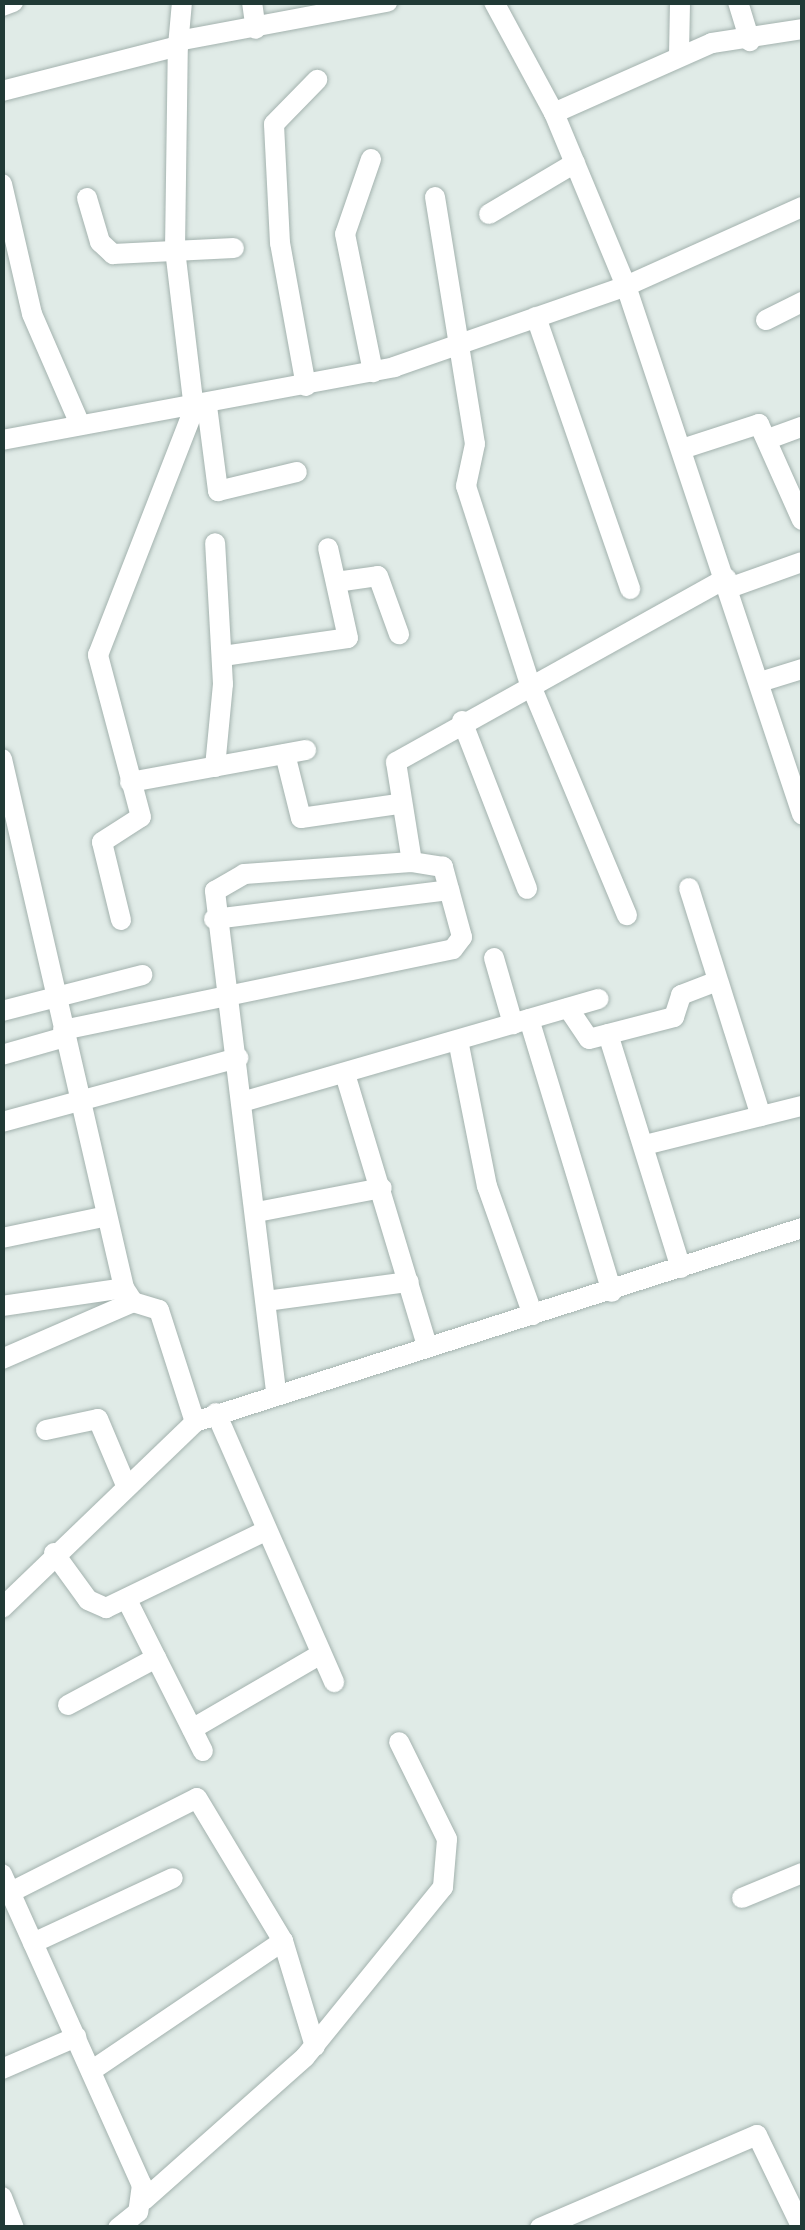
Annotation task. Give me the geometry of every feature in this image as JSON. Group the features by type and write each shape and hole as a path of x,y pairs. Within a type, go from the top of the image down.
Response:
{"street":[{"path":"2,6 13,2"},
{"path":"182,2 174,250 218,490 297,472"},
{"path":"252,2 256,29"},
{"path":"2,91 180,43 387,2"},
{"path":"494,2 554,113 626,286 801,802"},
{"path":"678,55 680,2"},
{"path":"738,2 750,40"},
{"path":"554,113 678,55 802,29"},
{"path":"306,386 280,243 274,124 316,80"},
{"path":"371,159 346,234 374,372"},
{"path":"488,214 574,162"},
{"path":"2,184 32,314 78,420"},
{"path":"434,197 453,344 475,444 466,486 529,681 628,915"},
{"path":"87,198 106,251 234,248"},
{"path":"2,440 78,420 200,408 374,372 626,286 802,207"},
{"path":"766,320 802,302"},
{"path":"536,317 630,589"},
{"path":"121,920 102,842 140,825 98,654 200,408"},
{"path":"682,449 751,424 771,438 802,520"},
{"path":"771,438 802,427"},
{"path":"215,543 223,656 215,767"},
{"path":"223,656 346,640 328,548"},
{"path":"412,862 392,765 529,681 728,583 802,562"},
{"path":"336,582 378,576 399,634"},
{"path":"760,682 802,669"},
{"path":"462,721 527,888"},
{"path":"130,782 296,752 302,818 398,804"},
{"path":"2,758 78,1101 128,1295"},
{"path":"2,1056 64,1033 226,991 453,949 462,937 440,863 234,876 214,891 214,918 226,991 245,1101 276,1391"},
{"path":"689,888 761,1116"},
{"path":"214,918 449,890"},
{"path":"494,958 521,1022 612,1292"},
{"path":"2,1011 142,974"},
{"path":"568,1008 582,1038 608,1034 674,1017 680,995 716,981"},
{"path":"245,1101 599,998"},
{"path":"608,1034 681,1268"},
{"path":"458,1040 487,1186 533,1315"},
{"path":"2,1122 238,1058"},
{"path":"345,1074 427,1346"},
{"path":"644,1146 802,1106"},
{"path":"257,1212 382,1188"},
{"path":"2,1238 107,1216"},
{"path":"2,1608 125,1483 195,1422 276,1391 801,1232"},
{"path":"266,1301 409,1282"},
{"path":"2,1359 128,1295"},
{"path":"2,1306 128,1295 159,1310 195,1422"},
{"path":"216,1413 334,1682"},
{"path":"46,1430 98,1419 125,1483"},
{"path":"54,1552 94,1605 127,1600 266,1531"},
{"path":"127,1600 202,1751"},
{"path":"192,1729 322,1654"},
{"path":"68,1705 156,1658"},
{"path":"129,2226 144,2200 315,2046 428,1913 449,1872 447,1839 400,1742"},
{"path":"144,2200 7,1883 198,1798 283,1942 315,2046"},
{"path":"742,1898 802,1873"},
{"path":"34,1943 173,1878"},
{"path":"2,1932 24,1923"},
{"path":"91,2071 283,1942"},
{"path":"2,2069 76,2037"},
{"path":"540,2228 757,2135 768,2141 802,2228"},
{"path":"2,2197 14,2228"}]}
